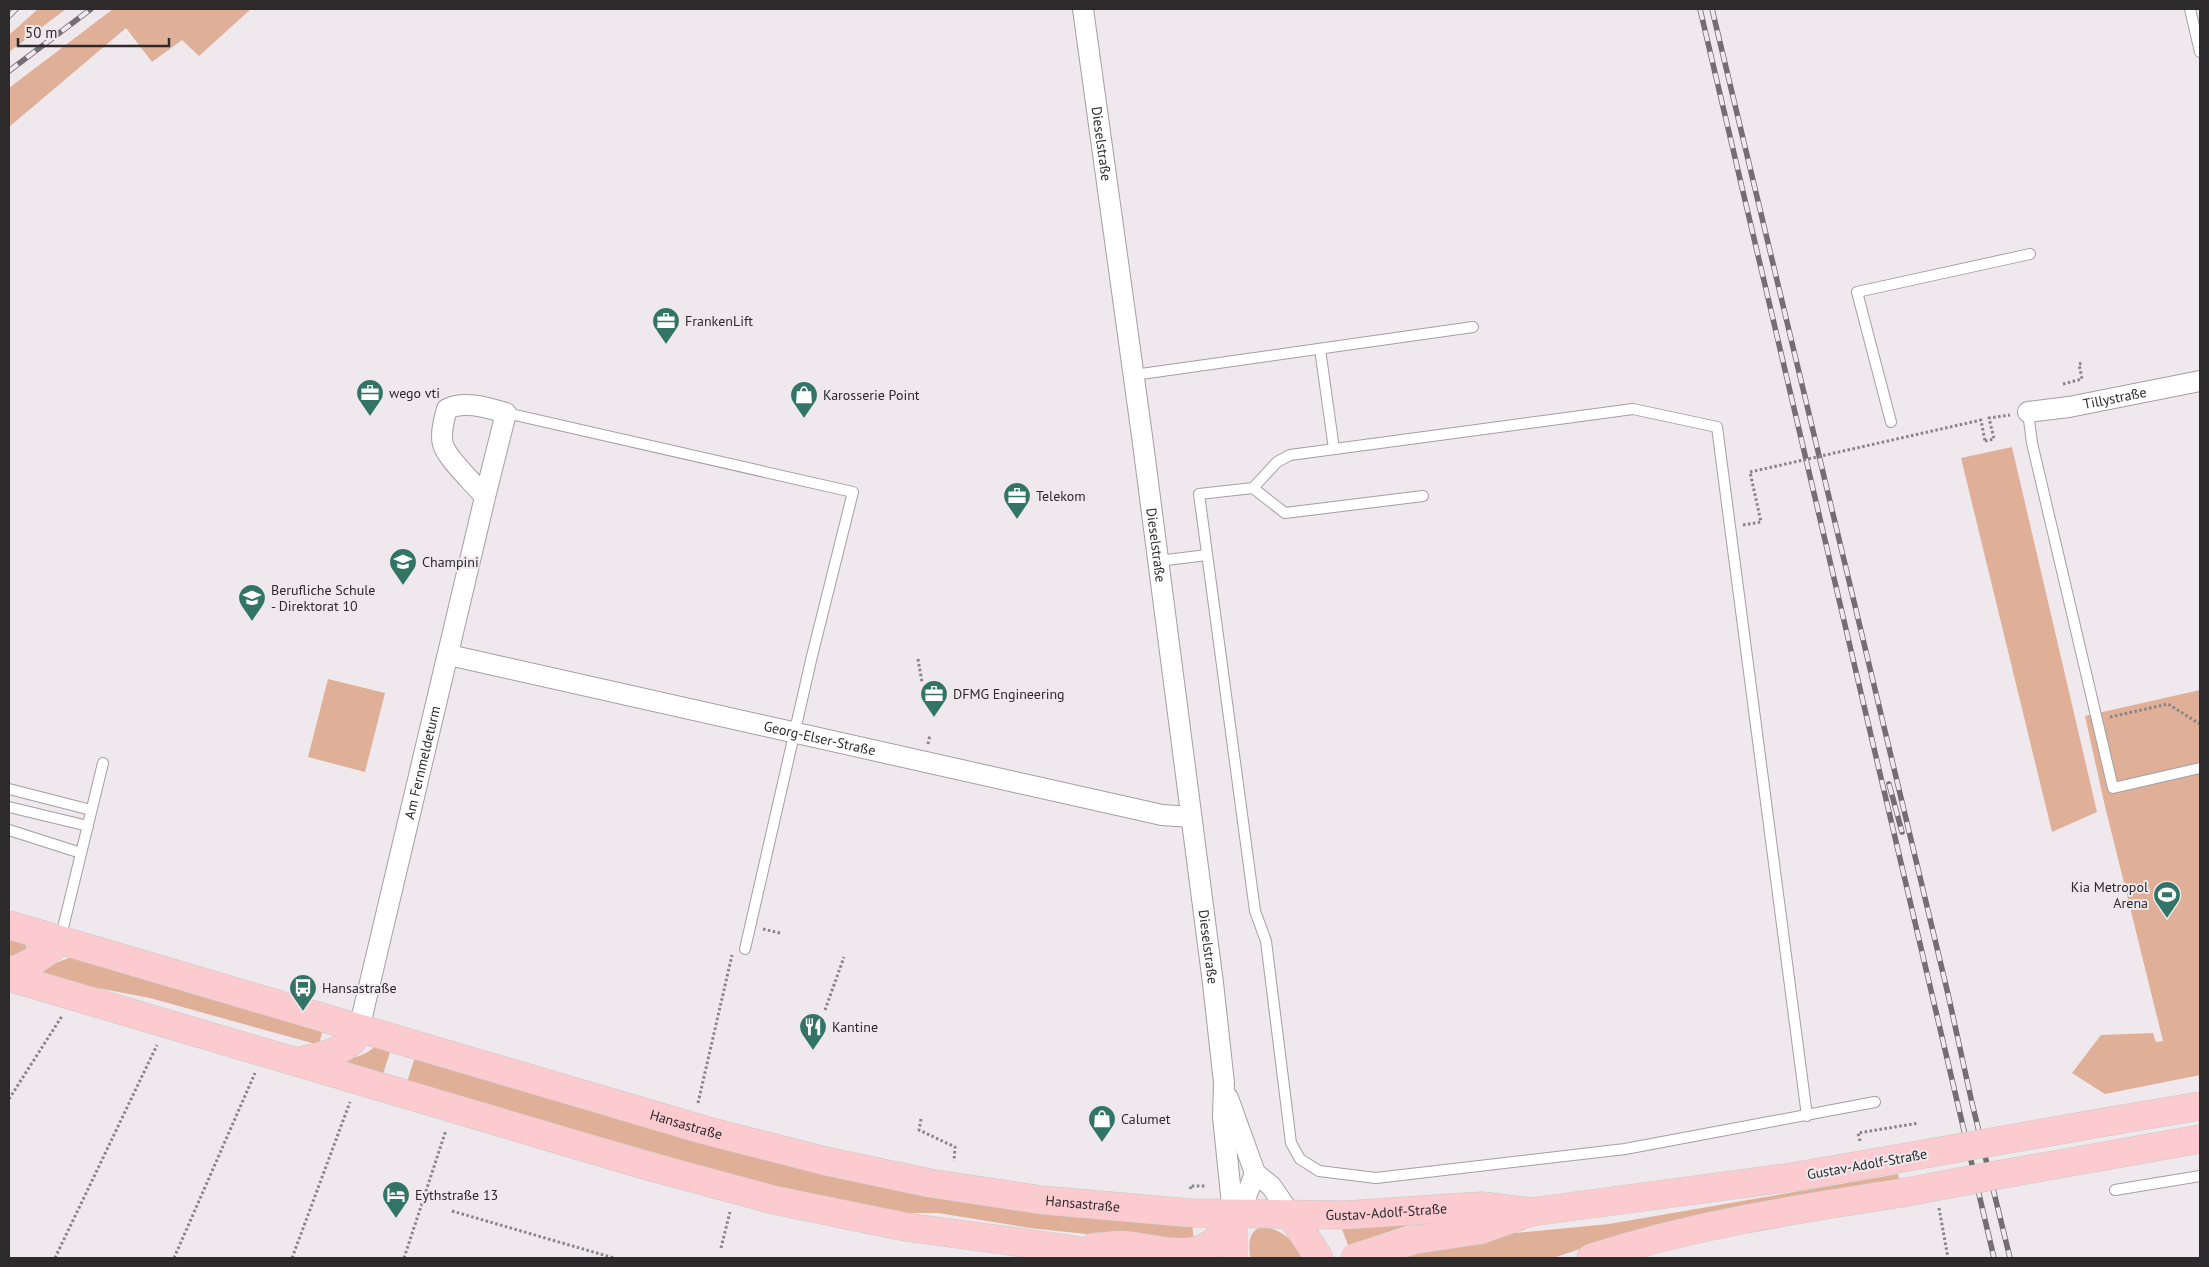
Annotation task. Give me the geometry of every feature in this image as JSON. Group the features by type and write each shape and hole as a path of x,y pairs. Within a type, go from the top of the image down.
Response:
{"main road":[{"name":"Hansastraße","path":"9,925 704,1130 881,1173 1041,1200 1120,1208 1291,1215"},
{"path":"9,973 34,962 60,941"},
{"path":"9,977 600,1152 737,1190 802,1206 890,1224 1068,1249 1115,1258"},
{"path":"297,1062 338,1051 348,1046 356,1036 358,1029"},
{"name":"Gustav-Adolf-Straße","path":"1355,1258 1414,1240 1480,1230 1531,1212 1792,1177 2200,1106"},
{"path":"1591,1258 1644,1241 1776,1213 1902,1193 2200,1139"},
{"name":"Gustav-Adolf-Straße","path":"1291,1215 1374,1213 1481,1206 1531,1212"},
{"path":"1068,1249 1122,1245 1159,1250 1193,1250 1212,1244 1219,1237 1233,1214"},
{"path":"1233,1214 1233,1258"},
{"path":"1291,1215 1319,1258"}],"street":[{"name":"Dieselstraße","path":"1084,9 1134,375 1224,1083 1222,1117 1233,1214"},
{"name":"Tillystraße","path":"2028,412 2069,407 2200,381"},
{"path":"485,497 458,467 442,445 443,424 447,409 456,404 489,408 506,413"},
{"name":"Am Fernmeldeturm","path":"358,1029 506,413"},
{"name":"Georg-Elser-Straße","path":"449,655 1162,815 1191,817"},
{"name":"Dieselstraße","path":"1224,1083 1255,1173 1271,1186 1291,1215"},
{"path":"1233,1214 1246,1197 1255,1173"}],"lane":[{"path":"2190,9 2200,52"},
{"path":"1891,422 1857,292 2030,254"},
{"path":"1134,375 1473,327"},
{"path":"1320,348 1334,449"},
{"path":"1807,1116 1717,427 1633,409 1290,455 1276,462 1253,488 1199,494 1255,911 1266,940 1290,1143 1300,1159 1319,1172 1376,1178 1625,1149 1807,1116 1875,1102"},
{"path":"2028,412 2032,443 2113,788 2200,768"},
{"path":"506,413 853,492 794,733 745,949"},
{"path":"1253,488 1285,513 1423,496"},
{"path":"1158,561 1207,555"},
{"path":"60,941 103,763"},
{"path":"9,789 91,810"},
{"path":"9,807 88,826"},
{"path":"9,830 81,853"},
{"path":"2115,1190 2200,1176"}],"path":[{"path":"2063,384 2082,379 2079,364 2082,363"},
{"path":"1731,527 1761,522 1750,472 1981,420 1985,441 1994,439 1989,418 2028,412"},
{"path":"918,659 922,682"},
{"path":"2107,715 2112,718 2168,704 2200,724"},
{"path":"698,1103 734,947"},
{"path":"825,1010 844,957"},
{"path":"9,1100 63,1015"},
{"path":"55,1258 158,1043"},
{"path":"174,1258 264,1052"},
{"path":"292,1258 352,1098"},
{"path":"921,1119 919,1130 955,1147 954,1161"},
{"path":"1860,1142 1858,1133 1919,1123"},
{"path":"404,1258 448,1126"},
{"path":"1190,1186 1205,1186"},
{"path":"721,1248 737,1190"},
{"path":"1939,1205 1948,1258"},
{"path":"452,1211 614,1258"}],"shaded area":[{"path":"38,9 66,9 9,52 9,35"},
{"path":"113,9 251,9 199,56 182,40 152,62 126,28 9,127 9,88"},
{"path":"2012,447 2097,812 2052,832 1961,458"},
{"path":"328,679 385,693 365,772 308,757"},
{"name":"Kia Metropol Arena","path":"2200,690 2200,1075 2105,1094 2072,1073 2101,1035 2153,1033 2156,1042 2163,1041 2104,802 2085,716"},
{"path":"9,940 25,944 29,952 20,958 9,955"},
{"path":"74,956 323,1029 319,1044 150,998 87,986 39,974 40,969"},
{"path":"377,1045 391,1049 383,1074 328,1059 354,1058"},
{"path":"415,1057 708,1141 1192,1222 1194,1242 1152,1241 1030,1228 938,1213 905,1213 789,1191 407,1082"},
{"path":"1898,1174 1899,1180 1604,1241 1553,1258 1388,1258 1515,1233 1609,1224"},
{"path":"1340,1224 1413,1224 1348,1245"},
{"path":"1262,1227 1282,1233 1305,1258 1250,1258 1249,1244 1251,1235"}],"railway":[{"path":"9,16 16,9"},
{"path":"9,71 91,9"},
{"path":"1700,9 1994,1258"},
{"path":"1712,9 2010,1258"},
{"path":"1889,784 1902,832"}],"place":[{"name":"FrankenLift","path":"666,345"},
{"name":"wego vti","path":"370,417"},
{"name":"Karosserie Point","path":"804,419"},
{"name":"Telekom","path":"1017,520"},
{"name":"Champini","path":"403,586"},
{"name":"Berufliche Schule - Direktorat 10","path":"252,622"},
{"name":"DFMG Engineering","path":"934,718"},
{"name":"Kia Metropol Arena","path":"2167,919"},
{"name":"Hansastraße","path":"303,1012"},
{"name":"Kantine","path":"813,1051"},
{"name":"Calumet","path":"1102,1143"},
{"name":"Eythstraße 13","path":"396,1219"}]}
